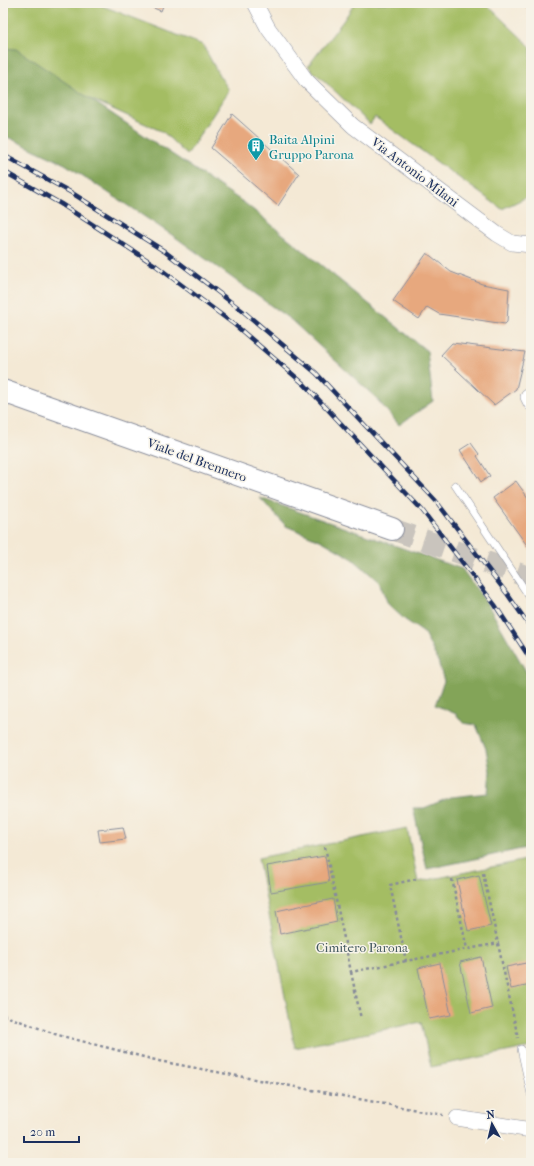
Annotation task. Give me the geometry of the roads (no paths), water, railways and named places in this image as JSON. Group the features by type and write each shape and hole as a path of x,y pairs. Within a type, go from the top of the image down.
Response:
{"main road":[{"name":"Viale del Brennero","path":"3,392 392,529"}],"street":[{"name":"Via Antonio Milani","path":"255,3 268,28 306,80 352,126 497,234 512,243 531,245"},
{"path":"457,1118 531,1130"}],"lane":[{"path":"455,485 531,599"},
{"path":"521,1049 531,1094"}],"tunnel":[{"path":"392,529 531,578"}],"railway":[{"path":"3,155 72,193 164,251 244,312 316,373 436,501 508,595 531,628"},
{"path":"3,171 61,204 155,265 235,325 304,384 422,510 495,605 531,660"}],"place":[{"name":"Baita Alpini Gruppo Parona","path":"256,161"}],"park label":[{"name":"Cimitero Parona","path":"362,947"}]}
